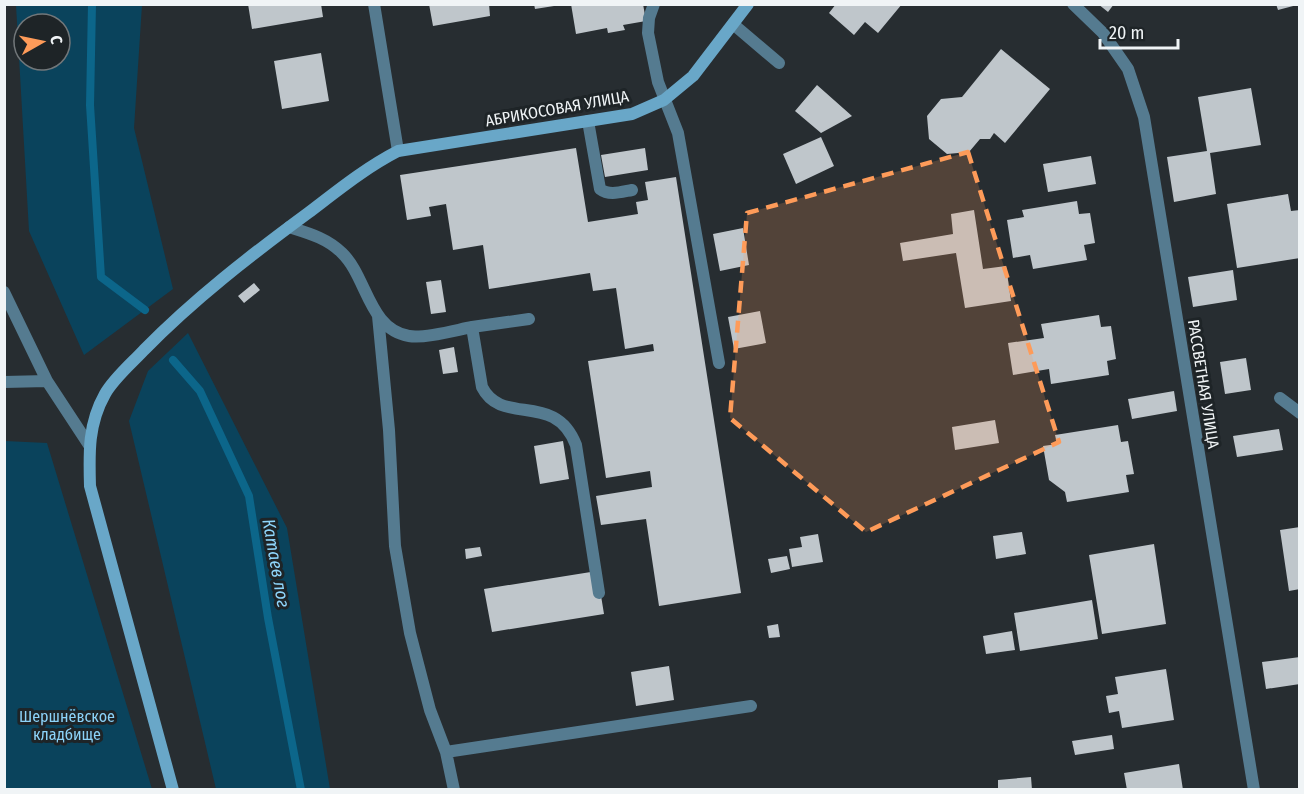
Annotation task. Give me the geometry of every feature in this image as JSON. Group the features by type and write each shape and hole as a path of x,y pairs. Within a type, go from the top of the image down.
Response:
{"street":[{"path":"173,789 90,486 89,444 93,419 106,392 169,325 289,227 374,164 398,151 374,4"},
{"path":"654,4 649,18 648,33 658,82 678,133 719,363"},
{"name":"АБРИКОСОВАЯ УЛИЦА","path":"398,151 632,114 664,100 693,76 748,4"},
{"name":"РАССВЕТНАЯ УЛИЦА","path":"1073,4 1103,33 1128,69 1144,117 1254,789"},
{"path":"733,24 779,63"},
{"path":"588,122 600,189 610,194 632,190"},
{"path":"289,227 321,238 344,254 353,265 378,316 389,430 394,546 410,633 430,710 446,752 454,789"},
{"path":"4,292 47,381 89,444"},
{"path":"378,316 395,331 412,337 529,319"},
{"path":"472,327 482,387 486,395 498,405 555,417 571,432 576,446 599,593"},
{"path":"4,382 47,381"},
{"path":"1280,398 1299,413"},
{"path":"446,752 751,706"}],"highlighted area":[{"path":"968,152 1059,442 866,532 730,418 747,213"}],"green space":[{"path":"16,5 142,5 134,128 173,289 84,355 29,231 20,72 72,72 72,12 16,12"},
{"path":"188,333 287,528 330,789 216,789 129,421 148,371"},
{"name":"Шершнёвское кладбище","path":"5,441 47,443 152,789 5,789"}],"building":[{"path":"248,4 321,4 323,17 252,29"},
{"path":"429,4 489,4 490,16 433,26"},
{"path":"534,4 554,4 554,6 535,9"},
{"path":"571,4 643,4 646,21 623,25 625,30 608,33 607,28 576,34"},
{"path":"836,4 902,4 878,33 865,22 854,35 829,13"},
{"path":"1098,4 1114,4 1108,12"},
{"path":"1276,4 1297,4 1297,5 1278,10"},
{"path":"1001,49 1050,89 1005,143 994,133 990,139 980,139 969,152 947,154 929,139 927,116 941,99 962,97"},
{"path":"321,53 329,101 282,109 274,61"},
{"path":"817,85 852,116 821,133 795,111"},
{"path":"1251,88 1261,145 1210,153 1216,194 1174,202 1167,157 1207,151 1198,97"},
{"path":"821,137 834,166 796,184 783,154"},
{"path":"576,148 588,222 638,214 636,202 648,200 645,182 676,177 741,593 659,606 646,519 601,525 596,496 652,487 650,471 606,478 588,361 654,351 653,344 625,349 616,288 593,291 590,273 489,289 483,245 453,250 446,204 429,207 431,216 407,220 400,175"},
{"path":"645,148 648,170 605,177 601,155"},
{"path":"1091,156 1096,184 1048,192 1043,164"},
{"path":"1288,194 1291,211 1300,210 1300,258 1237,268 1227,204"},
{"path":"1077,201 1079,214 1090,213 1095,243 1084,245 1087,260 1033,269 1030,255 1013,258 1007,220 1024,217 1022,210"},
{"path":"974,210 983,269 1006,266 1011,301 965,308 956,253 903,261 900,243 953,234 951,214"},
{"path":"743,228 749,265 720,271 713,234"},
{"path":"1233,270 1237,300 1193,307 1188,277"},
{"path":"441,280 446,312 431,314 426,282"},
{"path":"254,283 260,290 244,303 238,296"},
{"path":"760,311 766,343 734,349 728,317"},
{"path":"1099,315 1101,327 1111,326 1116,359 1107,361 1109,375 1051,384 1049,369 1013,375 1008,343 1044,338 1041,324"},
{"path":"454,347 458,372 443,374 439,350"},
{"path":"1246,358 1251,390 1225,394 1220,362"},
{"path":"1174,391 1177,411 1132,419 1128,399"},
{"path":"995,420 999,443 955,450 952,427"},
{"path":"1118,425 1121,442 1128,441 1134,474 1126,475 1129,492 1067,502 1065,492 1049,480 1043,446 1057,444 1055,435"},
{"path":"1279,429 1283,450 1237,457 1233,436"},
{"path":"563,441 569,479 540,484 534,446"},
{"path":"1300,527 1300,589 1289,591 1280,530"},
{"path":"1022,532 1026,554 996,559 993,536"},
{"path":"818,534 823,562 792,567 789,549 802,547 800,537"},
{"path":"1154,544 1166,624 1102,634 1089,555"},
{"path":"480,547 482,556 466,559 465,549"},
{"path":"787,556 790,569 771,573 768,559"},
{"path":"597,571 604,614 492,632 484,589"},
{"path":"1092,600 1098,639 1020,651 1014,613"},
{"path":"778,624 780,637 769,638 767,626"},
{"path":"1012,631 1015,650 986,654 983,636"},
{"path":"1300,657 1300,684 1266,689 1262,662"},
{"path":"669,666 674,700 636,706 631,672"},
{"path":"1166,669 1174,720 1122,728 1119,711 1109,713 1106,696 1118,694 1115,677"},
{"path":"1112,735 1114,749 1075,755 1072,741"},
{"path":"1179,764 1183,790 1127,790 1124,773"},
{"path":"1031,777 1032,790 998,790 998,780"}],"waterway":[{"name":"Катаев лог","path":"92,4 90,105 101,277 145,310"},
{"name":"Катаев лог","path":"173,360 200,391 249,496 268,618 301,790"}]}
